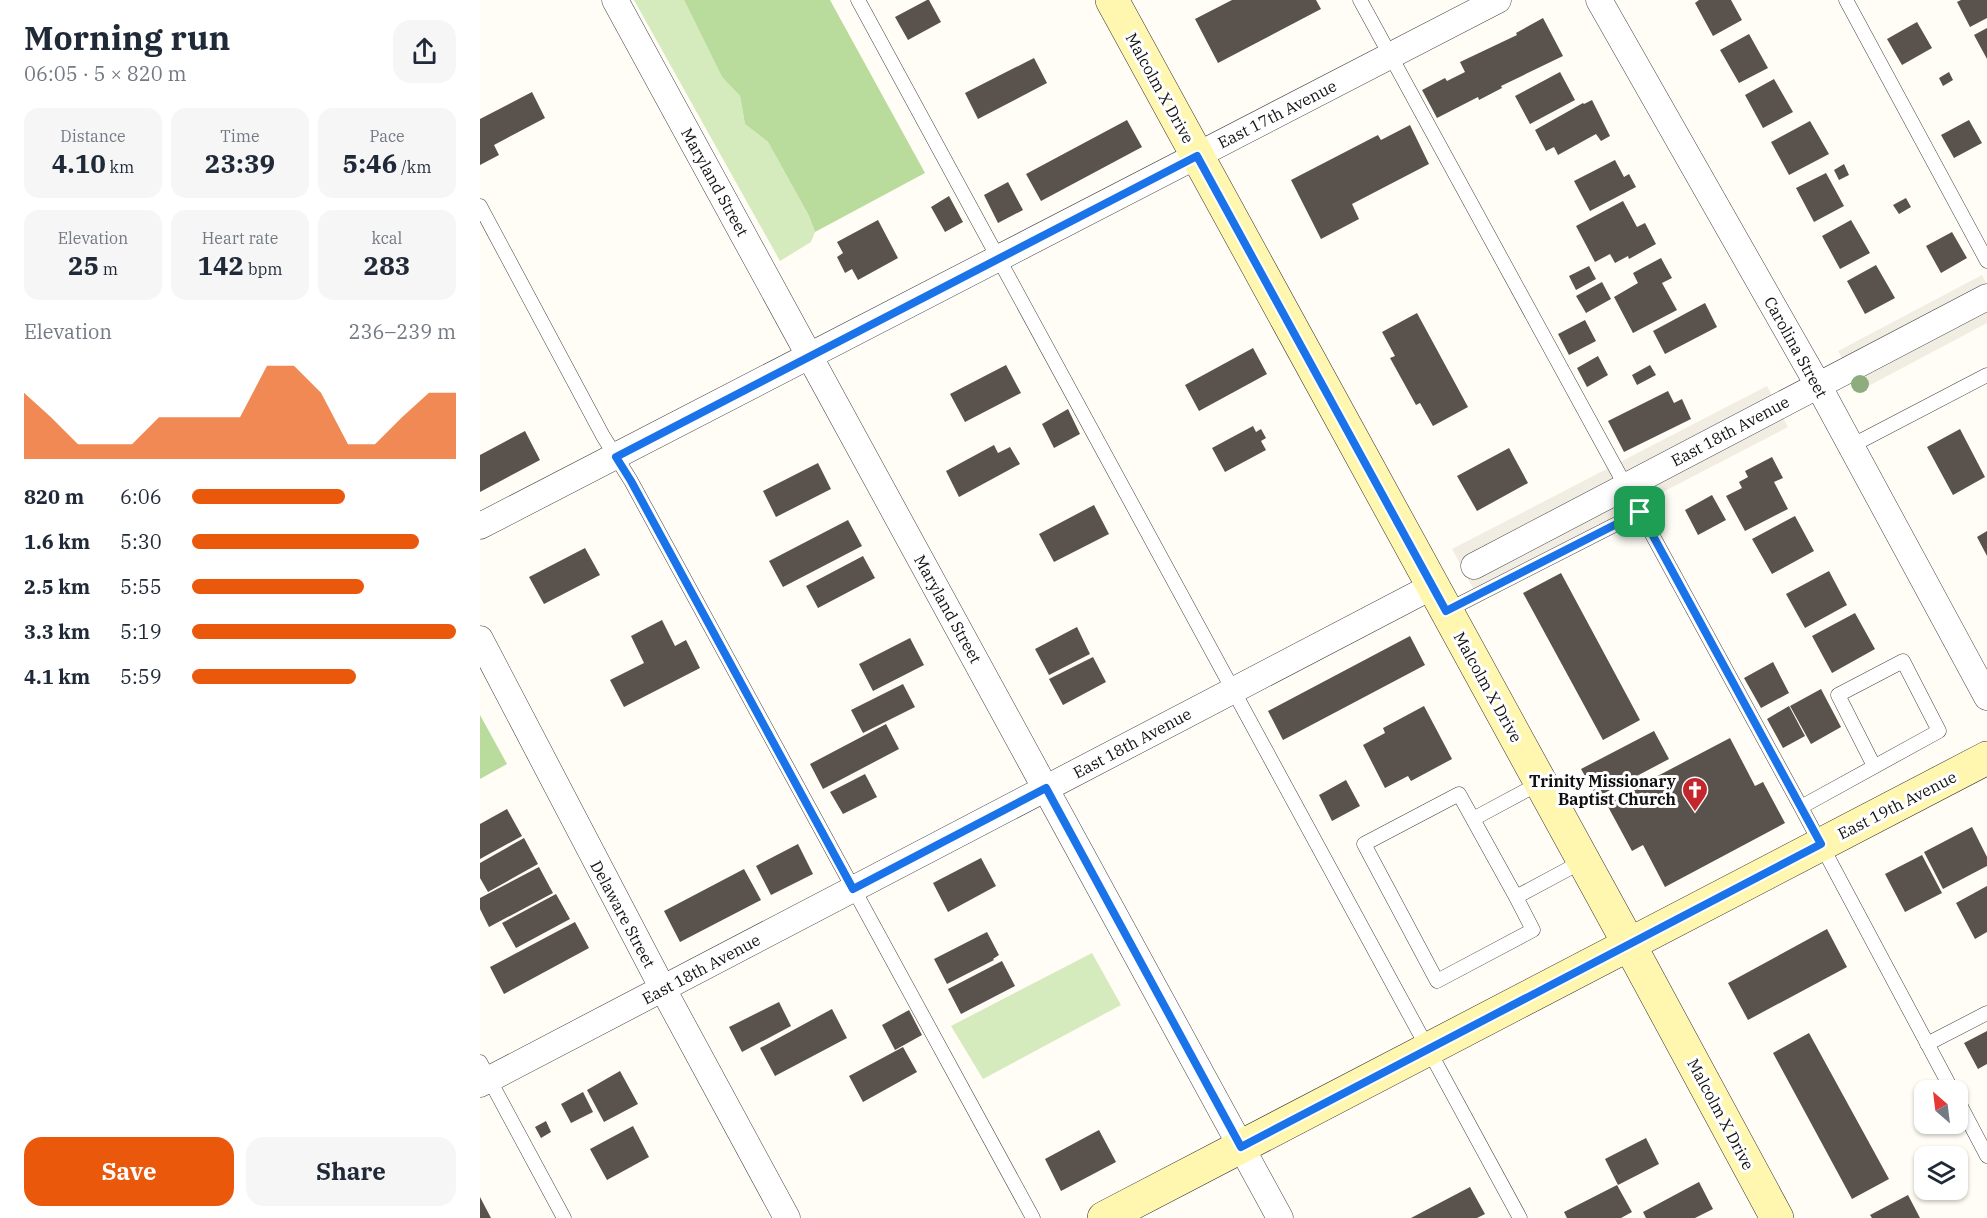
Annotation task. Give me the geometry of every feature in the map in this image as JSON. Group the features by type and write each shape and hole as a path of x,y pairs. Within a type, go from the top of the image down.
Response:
{"street":[{"name":"Maryland Street","path":"615,0 1280,1218"},
{"name":"Malcolm X Drive","path":"1112,0 1777,1218"},
{"name":"East 17th Avenue","path":"480,526 1498,0"},
{"name":"Carolina Street","path":"1599,0 1818,385 1987,697"},
{"name":"East 18th Avenue","path":"1474,566 1987,297"},
{"name":"East 18th Avenue","path":"483,1075 663,989 1234,690 1440,599"},
{"name":"Delaware Street","path":"480,639 663,989 787,1218"},
{"name":"East 19th Avenue","path":"1104,1218 1987,758"}],"lane":[{"path":"858,0 1520,1218"},
{"path":"1360,0 1801,807 1947,1080"},
{"path":"1846,0 1987,261"},
{"path":"480,206 597,425 631,481 1033,1218"},
{"path":"1851,446 1987,375"},
{"path":"1440,599 1640,512"},
{"path":"1801,807 1940,731 1902,661 1838,695 1874,766"},
{"path":"1473,819 1540,783"},
{"path":"1459,794 1516,897 1533,930 1437,981 1364,844 1459,794"},
{"path":"1516,897 1583,861"},
{"path":"1927,1044 1987,1013"},
{"path":"483,1075 564,1218"},
{"path":"1968,1120 1987,1156"}],"green space":[{"path":"634,0 684,0 722,77 740,96 745,124 768,142 809,216 815,232 811,242 780,261"},
{"path":"684,0 830,0 925,173 815,232 809,216 768,142 745,124 740,96 722,77"},
{"path":"480,715 507,764 480,779"},
{"path":"1092,953 1121,1005 983,1079 951,1026"}],"shaded area":[{"path":"1982,275 1987,284 1987,323 1859,391 1838,351"},
{"path":"1767,386 1788,427 1474,590 1452,549"}],"building":[{"path":"927,0 941,22 908,40 895,17"},
{"path":"1232,0 1316,0 1321,9 1218,63 1195,19"},
{"path":"1699,0 1731,0 1742,20 1713,36 1695,3"},
{"path":"1987,0 1987,18 1970,27 1957,2"},
{"path":"1543,18 1563,56 1501,86 1502,88 1479,100 1478,97 1437,118 1422,90 1445,78 1447,81 1465,72 1460,62 1517,35 1516,33"},
{"path":"1917,22 1932,48 1902,65 1887,39"},
{"path":"1987,28 1987,59 1974,35"},
{"path":"1749,34 1768,68 1739,83 1720,50"},
{"path":"1034,58 1047,83 978,119 965,93"},
{"path":"1560,72 1575,100 1530,124 1515,96"},
{"path":"1949,72 1953,80 1943,86 1939,78"},
{"path":"1774,79 1793,112 1763,128 1745,95"},
{"path":"532,92 545,118 494,145 499,155 480,165 480,119"},
{"path":"1592,100 1610,136 1601,141 1596,134 1558,155 1554,147 1546,151 1535,130"},
{"path":"1127,120 1142,147 1041,201 1026,174"},
{"path":"1969,120 1982,143 1954,158 1941,135"},
{"path":"1810,121 1829,154 1789,175 1771,142"},
{"path":"1410,125 1429,164 1352,204 1359,219 1321,239 1291,180 1378,135 1381,140"},
{"path":"1615,160 1624,177 1629,174 1636,187 1590,211 1574,181"},
{"path":"1844,164 1849,175 1839,180 1834,170"},
{"path":"1826,173 1844,206 1814,222 1796,188"},
{"path":"1008,182 1023,210 998,223 984,195"},
{"path":"949,196 963,222 945,232 931,207"},
{"path":"1906,198 1911,207 1899,214 1893,205"},
{"path":"1623,201 1637,227 1645,223 1656,244 1629,259 1628,256 1615,263 1610,254 1595,262 1576,226"},
{"path":"878,220 898,258 858,280 852,269 845,273 837,257 843,253 837,242"},
{"path":"1851,220 1870,253 1840,269 1822,236"},
{"path":"1952,232 1967,258 1941,273 1926,246"},
{"path":"1661,258 1672,278 1662,283 1677,310 1633,333 1614,297 1638,283 1633,273"},
{"path":"1876,265 1895,298 1865,314 1847,281"},
{"path":"1589,266 1596,279 1576,290 1569,276"},
{"path":"1602,282 1611,299 1586,313 1576,296"},
{"path":"1705,303 1717,327 1665,354 1653,331"},
{"path":"1417,313 1468,407 1433,426 1420,403 1416,405 1390,358 1395,356 1382,332"},
{"path":"1585,320 1596,341 1569,355 1558,334"},
{"path":"1253,348 1267,374 1199,411 1185,385"},
{"path":"1598,356 1608,375 1587,387 1577,368"},
{"path":"1006,365 1021,393 965,422 950,394"},
{"path":"1650,365 1656,375 1637,385 1632,375"},
{"path":"1668,391 1674,403 1682,399 1691,419 1624,452 1608,421"},
{"path":"1068,409 1080,434 1054,448 1042,424"},
{"path":"1253,426 1256,432 1261,429 1266,438 1261,441 1266,450 1225,472 1212,448"},
{"path":"1960,429 1985,477 1953,495 1927,447"},
{"path":"525,431 540,460 480,492 480,455"},
{"path":"994,445 998,453 1010,447 1020,464 959,497 946,471"},
{"path":"1509,448 1528,483 1477,511 1457,476"},
{"path":"1772,457 1783,478 1774,482 1788,509 1745,531 1726,496 1742,488 1739,482 1748,477 1745,471"},
{"path":"818,463 831,489 776,517 763,491"},
{"path":"1712,495 1726,520 1698,535 1685,510"},
{"path":"1094,505 1109,534 1054,562 1039,534"},
{"path":"1795,516 1814,551 1772,574 1752,539"},
{"path":"848,520 862,546 783,587 769,561"},
{"path":"1987,531 1987,556 1977,537"},
{"path":"585,548 600,575 544,604 529,577"},
{"path":"863,556 875,578 818,608 806,586"},
{"path":"1829,571 1847,605 1805,628 1786,594"},
{"path":"1561,573 1640,720 1603,740 1523,593"},
{"path":"1855,613 1875,649 1832,673 1812,636"},
{"path":"662,620 675,646 686,640 700,668 624,707 610,680 644,663 631,636"},
{"path":"1077,627 1090,654 1049,675 1035,649"},
{"path":"1410,636 1425,665 1283,740 1268,711"},
{"path":"910,638 924,665 873,691 859,664"},
{"path":"1093,657 1106,682 1063,705 1049,679"},
{"path":"1773,662 1789,693 1761,708 1744,678"},
{"path":"903,684 915,707 863,733 851,710"},
{"path":"1821,689 1841,727 1811,744 1790,706"},
{"path":"1424,706 1452,759 1411,781 1408,776 1385,788 1363,745 1385,733 1383,728"},
{"path":"1789,706 1805,736 1783,748 1767,719"},
{"path":"886,724 899,749 823,789 810,764"},
{"path":"1654,731 1669,759 1597,797 1581,769"},
{"name":"Trinity Missionary Baptist Church","path":"1730,738 1755,786 1763,782 1785,823 1665,887 1643,845 1632,851 1606,803"},
{"path":"865,774 877,797 843,814 830,792"},
{"path":"1346,780 1360,806 1332,821 1319,795"},
{"path":"507,809 522,836 480,859 480,824"},
{"path":"1972,827 1987,857 1987,866 1943,889 1924,852"},
{"path":"524,838 538,864 488,892 480,878 480,863"},
{"path":"798,844 813,874 771,895 756,866"},
{"path":"1922,855 1942,893 1905,912 1885,874"},
{"path":"981,858 996,886 948,912 933,883"},
{"path":"539,867 553,893 489,927 480,909 480,898"},
{"path":"744,869 761,900 680,942 664,911"},
{"path":"1987,886 1987,932 1975,939 1956,903"},
{"path":"556,894 570,919 516,948 502,923"},
{"path":"575,922 589,948 504,994 490,967"},
{"path":"1827,929 1847,967 1748,1020 1728,983"},
{"path":"987,932 999,955 994,960 947,984 934,959"},
{"path":"1002,961 1015,986 961,1014 948,989"},
{"path":"779,1002 791,1026 742,1052 729,1027"},
{"path":"832,1009 847,1038 775,1076 760,1048"},
{"path":"909,1010 922,1035 895,1050 882,1025"},
{"path":"1987,1031 1987,1064 1978,1069 1964,1043"},
{"path":"1809,1033 1889,1179 1852,1199 1773,1053"},
{"path":"903,1047 917,1072 863,1102 849,1076"},
{"path":"620,1071 638,1104 604,1122 587,1090"},
{"path":"583,1092 593,1112 571,1123 561,1104"},
{"path":"546,1121 551,1132 541,1138 535,1127"},
{"path":"633,1126 649,1157 607,1180 590,1149"},
{"path":"1099,1130 1116,1162 1061,1191 1045,1159"},
{"path":"1646,1138 1659,1164 1618,1185 1605,1159"},
{"path":"1699,1182 1713,1209 1695,1218 1646,1218 1643,1212"},
{"path":"1617,1185 1632,1212 1621,1218 1567,1218 1564,1212"},
{"path":"1470,1187 1485,1214 1477,1218 1411,1218"},
{"path":"1908,1195 1920,1218 1872,1218 1870,1215"},
{"path":"480,1197 491,1218 480,1218"}],"place":[{"name":"Trinity Missionary Baptist Church","path":"1695,813"}],"route":[{"path":"1197,156 1446,611 1640,512 1821,844 1241,1147 1046,788 853,889 616,457 1197,156"}]}
